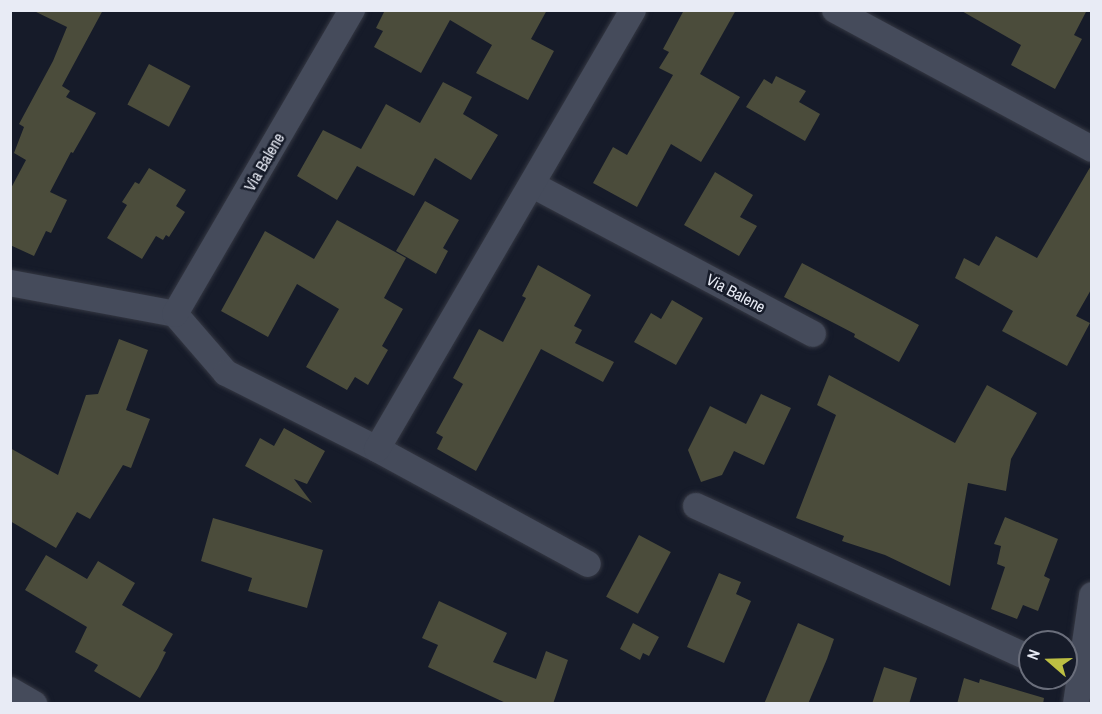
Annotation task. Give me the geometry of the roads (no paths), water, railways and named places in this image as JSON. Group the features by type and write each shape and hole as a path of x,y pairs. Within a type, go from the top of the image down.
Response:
{"street":[{"name":"Via Balene","path":"175,314 352,10"},
{"path":"377,449 633,10"},
{"path":"835,10 1092,149"},
{"name":"Via Balene","path":"533,185 813,334"},
{"path":"10,283 175,314 226,373 377,449 588,564"},
{"path":"696,506 1018,653"},
{"path":"1078,666 1092,596"},
{"path":"10,690 34,704"}]}
